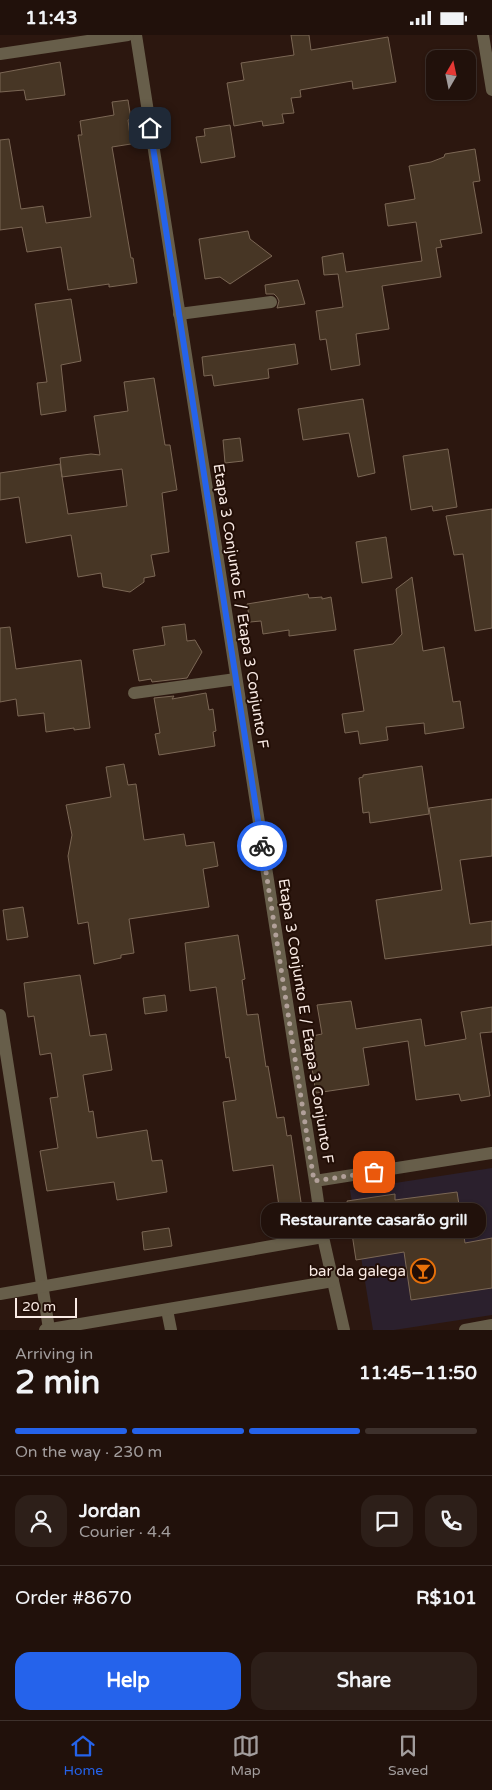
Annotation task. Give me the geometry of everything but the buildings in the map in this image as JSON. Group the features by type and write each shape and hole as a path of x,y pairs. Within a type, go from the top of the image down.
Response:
{"street":[{"path":"0,54 128,35"},
{"name":"Etapa 3 Conjunto E / Etapa 3 Conjunto F","path":"136,35 314,1181 323,1237 344,1330"},
{"path":"484,35 492,90"},
{"path":"179,314 271,302"},
{"path":"134,693 236,679"},
{"path":"0,1015 43,1287 47,1330 333,1281"},
{"path":"314,1181 492,1153"},
{"path":"0,1294 323,1237"},
{"path":"167,1310 171,1330"},
{"path":"465,1330 492,1325"}],"shaded area":[{"path":"492,1168 492,1315 394,1330 373,1330 350,1190"}],"way so far":[{"path":"262,846 314,1181 374,1172"}],"place":[{"name":"Restaurante casarão grill","path":"374,1172"},
{"name":"bar da galega","path":"423,1271"}],"route":[{"path":"150,128 262,846"}]}
